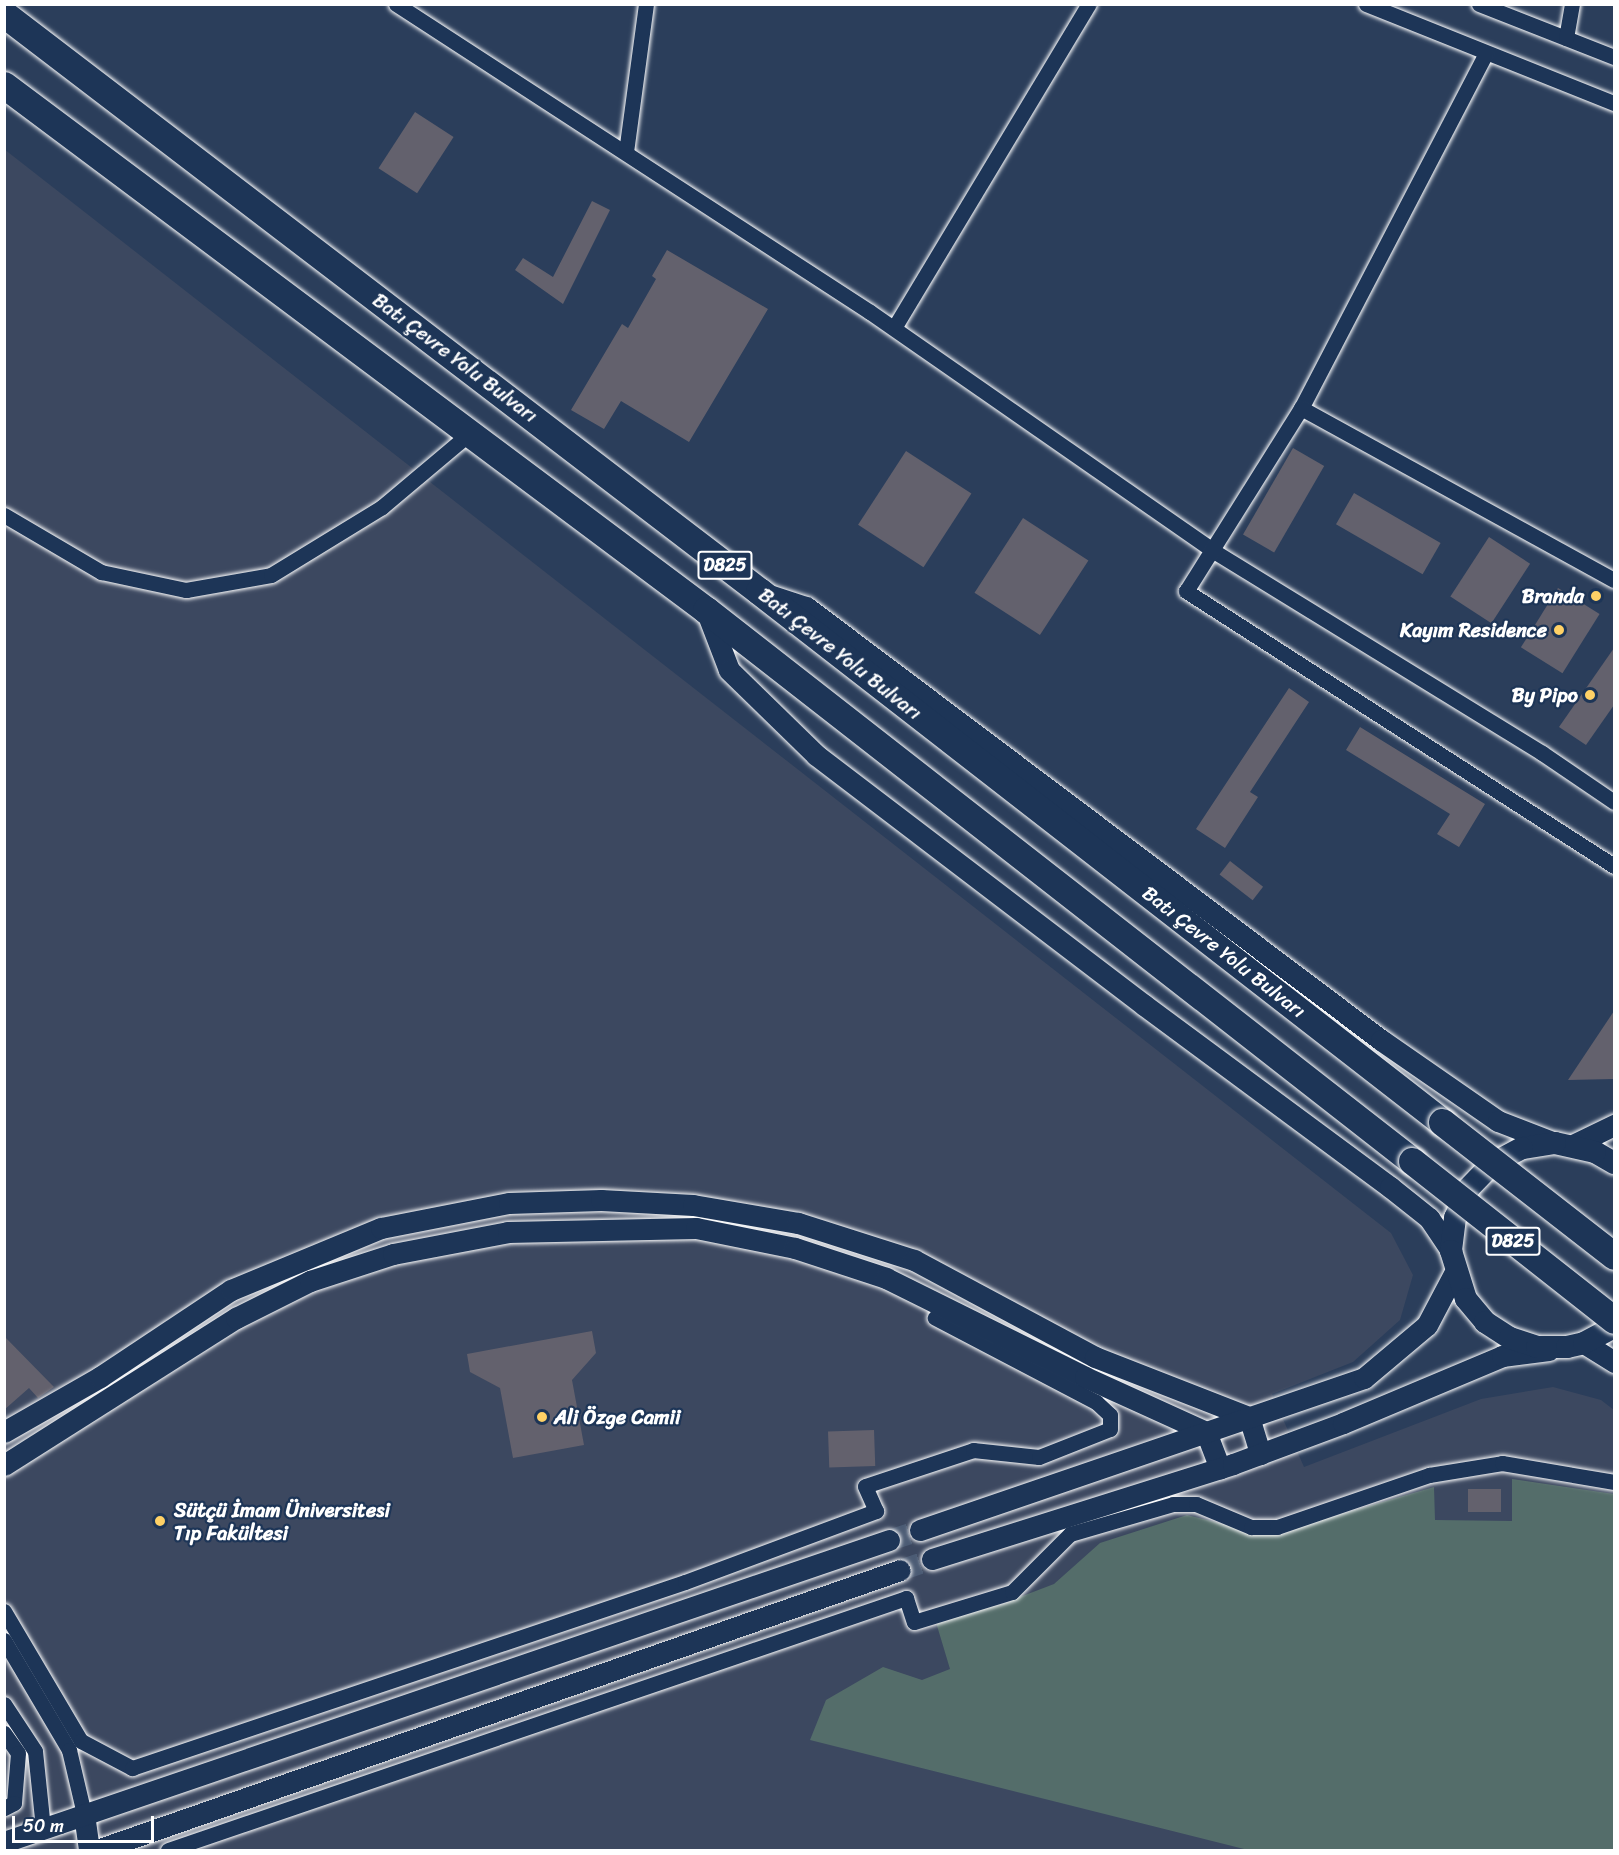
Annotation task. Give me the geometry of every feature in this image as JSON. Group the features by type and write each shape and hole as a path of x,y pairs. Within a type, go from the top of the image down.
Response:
{"highway":[{"name":"Batı Çevre Yolu Bulvarı","path":"4,14 759,591 1614,1256"},
{"name":"D825","path":"4,85 471,432 706,610 1614,1320"}],"main road":[{"path":"1614,1163 1564,1144 1522,1148 1492,1164 1469,1188 1455,1218 1453,1262 1466,1299 1485,1322 1510,1338 1537,1347 1576,1345 1614,1327"}],"street":[{"path":"396,4 894,328 1212,550 1542,753 1614,802"},
{"path":"626,152 646,4"},
{"path":"894,328 1089,4"},
{"path":"1366,4 1614,103"},
{"path":"1479,4 1614,57"},
{"path":"1566,38 1572,4"},
{"path":"1486,53 1301,408 1185,591 1614,866"},
{"path":"1301,408 1614,579"},
{"path":"4,515 101,572 186,590 271,575 382,507 471,432"},
{"path":"759,591 806,608 1401,1054 1498,1121 1564,1144 1614,1125"},
{"path":"706,610 729,670 816,755 1144,1005 1390,1186 1429,1218 1453,1262 1427,1325 1364,1378 920,1530"},
{"path":"4,1431 100,1377 231,1290 371,1232 447,1212 509,1203 601,1200 693,1205 798,1223 854,1238 914,1260 1095,1357 1249,1417"},
{"path":"4,1465 236,1318 310,1281 393,1254 451,1241 508,1232 696,1228 843,1261 886,1278 1085,1377 1206,1432 1220,1468"},
{"path":"4,1611 81,1741 132,1768 674,1586 876,1511 865,1486 973,1449 1039,1457 1110,1429 1110,1415 1096,1402 935,1318"},
{"path":"932,1559 1260,1454 1502,1356 1576,1345 1614,1362"},
{"path":"1249,1417 1260,1454"},
{"path":"168,1851 906,1598 914,1622 1012,1592 1070,1534 1173,1504 1196,1504 1251,1527 1277,1527 1429,1475 1502,1463 1614,1482"},
{"path":"4,1842 889,1540"},
{"path":"97,1851 900,1570"},
{"path":"4,1640 69,1750 84,1814 89,1851"},
{"path":"4,1704 35,1751 43,1829"},
{"path":"4,1734 18,1753 14,1803 4,1808"}],"shaded area":[{"path":"4,149 1391,1233 1413,1275 1400,1320 1353,1362 1272,1394 1304,1467 1481,1399 1553,1387 1601,1400 1614,1410 1614,1850 5,1850"}],"green space":[{"path":"1512,1479 1614,1494 1614,1850 1248,1850 810,1740 826,1700 883,1667 922,1680 950,1669 935,1619 1002,1604 1054,1584 1100,1543 1187,1515 1268,1535 1434,1487 1435,1520 1512,1521"}],"building":[{"path":"415,112 454,137 417,193 379,168"},
{"path":"592,201 610,210 563,304 515,270 523,258 553,277"},
{"path":"667,250 768,309 689,442 621,401 604,429 571,410 622,324 628,328 656,279 652,276"},
{"path":"1293,448 1324,466 1274,553 1243,535"},
{"path":"906,451 971,493 923,567 858,525"},
{"path":"1354,493 1441,543 1423,574 1336,524"},
{"path":"1023,518 1088,560 1040,635 975,593"},
{"path":"1489,537 1530,564 1491,623 1450,597"},
{"name":"Kayım Residence","path":"1558,588 1600,614 1562,673 1521,647"},
{"path":"1614,648 1614,705 1586,745 1559,727"},
{"path":"1289,688 1309,702 1250,792 1258,797 1225,848 1196,829"},
{"path":"1360,727 1485,804 1459,847 1437,834 1450,814 1346,750"},
{"path":"1230,861 1263,887 1253,900 1220,874"},
{"path":"1614,1011 1614,1079 1568,1080"},
{"name":"Ali Özge Camii","path":"592,1331 596,1353 572,1380 584,1445 513,1458 500,1388 470,1372 467,1354"},
{"path":"4,1336 54,1387 38,1398 29,1388 4,1410"},
{"path":"874,1430 875,1466 829,1468 828,1432"},
{"path":"1468,1489 1501,1489 1501,1512 1468,1512"}],"tunnel":[{"path":"889,1540 920,1530"},
{"path":"900,1570 932,1559"}],"place":[{"name":"Branda","path":"1596,596"},
{"name":"Kayım Residence","path":"1559,630"},
{"name":"By Pipo","path":"1590,695"},
{"name":"Ali Özge Camii","path":"542,1417"},
{"name":"Sütçü İmam Üniversitesi Tıp Fakültesi","path":"160,1521"}]}
